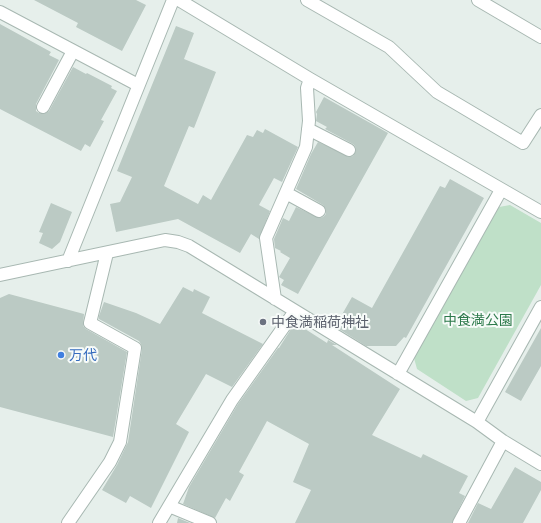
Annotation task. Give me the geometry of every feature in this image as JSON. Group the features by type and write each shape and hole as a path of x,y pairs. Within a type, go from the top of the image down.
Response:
{"street":[{"path":"68,261 173,0"},
{"path":"178,0 541,212"},
{"path":"307,0 389,47 437,92 523,143 541,115"},
{"path":"478,0 541,37"},
{"path":"0,12 138,85"},
{"path":"43,108 73,51"},
{"path":"275,299 266,238 306,147 308,129 307,88 310,78"},
{"path":"308,129 349,150"},
{"path":"398,374 501,190"},
{"path":"286,193 319,211"},
{"path":"0,275 165,240 178,242 189,246 477,422 503,441 541,464"},
{"path":"68,523 110,462 120,442 135,348 90,323 107,253"},
{"path":"477,422 541,307"},
{"path":"159,523 232,400 295,311"},
{"path":"459,523 503,441"},
{"path":"169,506 210,523"}],"green space":[{"name":"中食満公園","path":"510,205 541,223 541,285 478,398 466,401 417,369 414,358 499,207"}],"building":[{"path":"34,0 136,0 146,5 122,51 76,27 78,23"},
{"path":"0,24 51,52 49,55 59,60 36,104 36,111 39,113 44,114 49,111 73,67 112,86 111,88 117,91 101,120 104,121 90,147 85,144 81,151 0,109"},
{"path":"176,26 194,33 184,59 216,72 194,128 189,126 164,186 198,204 203,195 211,200 247,135 253,137 257,130 263,133 265,129 298,147 282,182 274,178 259,205 270,211 259,239 251,234 240,253 178,219 116,232 110,204 120,202 132,177 117,171"},
{"path":"324,97 388,133 298,294 281,285 284,280 279,277 290,258 275,248 274,239 283,218 289,221 296,207 319,218 326,214 326,210 323,205 296,189 311,154 318,142 349,157 353,156 356,150 353,144 325,129 327,127 316,121 316,112"},
{"path":"450,179 484,198 406,338 404,337 396,346 366,346 336,327 339,321 343,320 340,318 352,297 372,308 440,186 445,188"},
{"path":"51,203 72,212 60,242 52,249 39,243 43,233 39,232"},
{"path":"183,287 193,292 194,289 210,297 202,313 263,344 232,387 206,374 176,424 189,432 151,508 130,496 126,503 102,490 117,465 128,442 142,349 139,341 99,319 99,316 104,302 136,313 160,324"},
{"name":"万代","path":"9,294 84,314 83,326 86,329 127,352 113,437 0,407 0,298"},
{"path":"302,327 327,343 328,340 337,345 332,345 400,389 372,435 421,458 423,454 468,476 459,493 465,496 452,523 295,523 311,490 293,482 309,444 267,421 239,472 244,475 230,501 226,498 215,518 183,504 189,487 238,404 291,329"},
{"path":"541,328 541,366 521,401 505,392"},
{"path":"515,467 541,482 541,490 523,523 468,523 478,503 491,509"},
{"path":"178,518 190,523 177,523"}],"place":[{"name":"中食満稲荷神社","path":"263,322"},
{"name":"万代","path":"61,355"}]}
